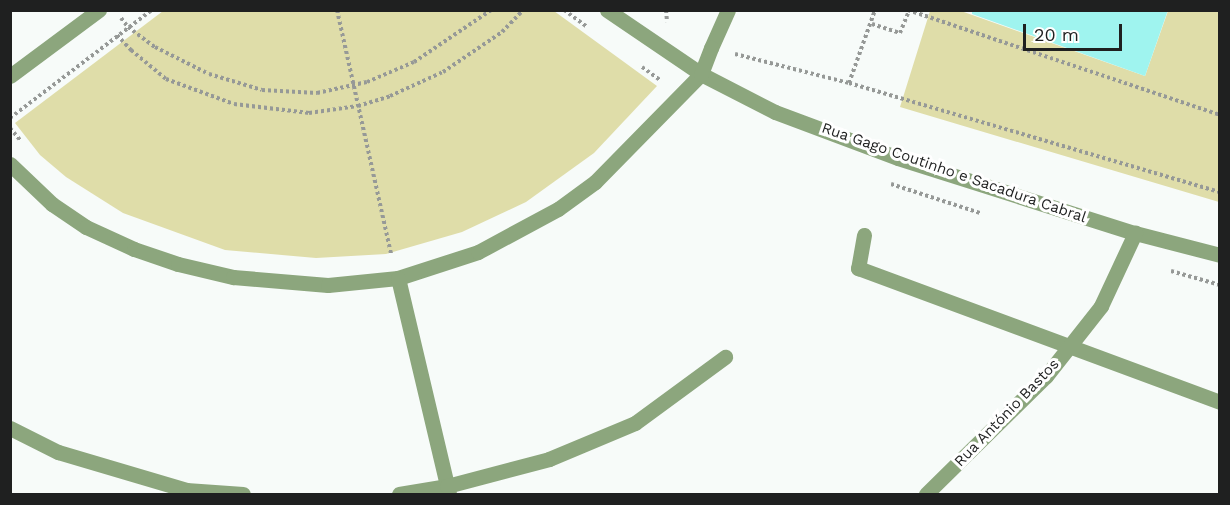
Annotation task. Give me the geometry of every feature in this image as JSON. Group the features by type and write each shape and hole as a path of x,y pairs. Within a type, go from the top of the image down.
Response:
{"street":[{"path":"10,76 99,10"},
{"name":"Rua Gago Coutinho e Sacadura Cabral","path":"607,10 701,74 775,112 898,158 1135,233 1220,255"},
{"path":"10,164 52,204 86,226 134,249 178,264 233,277 328,285 398,278 478,252 558,209 603,174 701,74 728,10"},
{"name":"Rua António Bastos","path":"926,495 1046,376 1101,306 1135,233"},
{"path":"864,235 858,268 1220,402"},
{"path":"398,278 448,490"},
{"path":"399,495 448,490 549,459 635,423 725,357"},
{"path":"10,428 58,452 186,490 243,495"}],"path":[{"path":"10,118 152,10"},
{"path":"336,10 398,278"},
{"path":"128,27 183,62 233,82 262,90 317,93 352,86 414,62 491,10"},
{"path":"117,35 131,51 166,79 234,104 309,113 358,106 390,96 443,72 502,32 523,10"},
{"path":"849,83 872,24 875,10"},
{"path":"872,24 900,33 909,11 1220,115"},
{"path":"659,22 667,28"},
{"path":"711,48 849,83 1220,192"},
{"path":"1220,120 1220,136"},
{"path":"10,128 23,144"}],"shaded area":[{"path":"163,11 554,11 657,86 594,153 526,202 462,232 386,254 316,258 225,250 123,213 66,177 40,155 15,123"},
{"path":"930,11 961,11 1145,76 1168,11 1219,11 1219,202 900,107"}],"building":[{"path":"972,10 1168,10 1145,76 972,14"}]}
